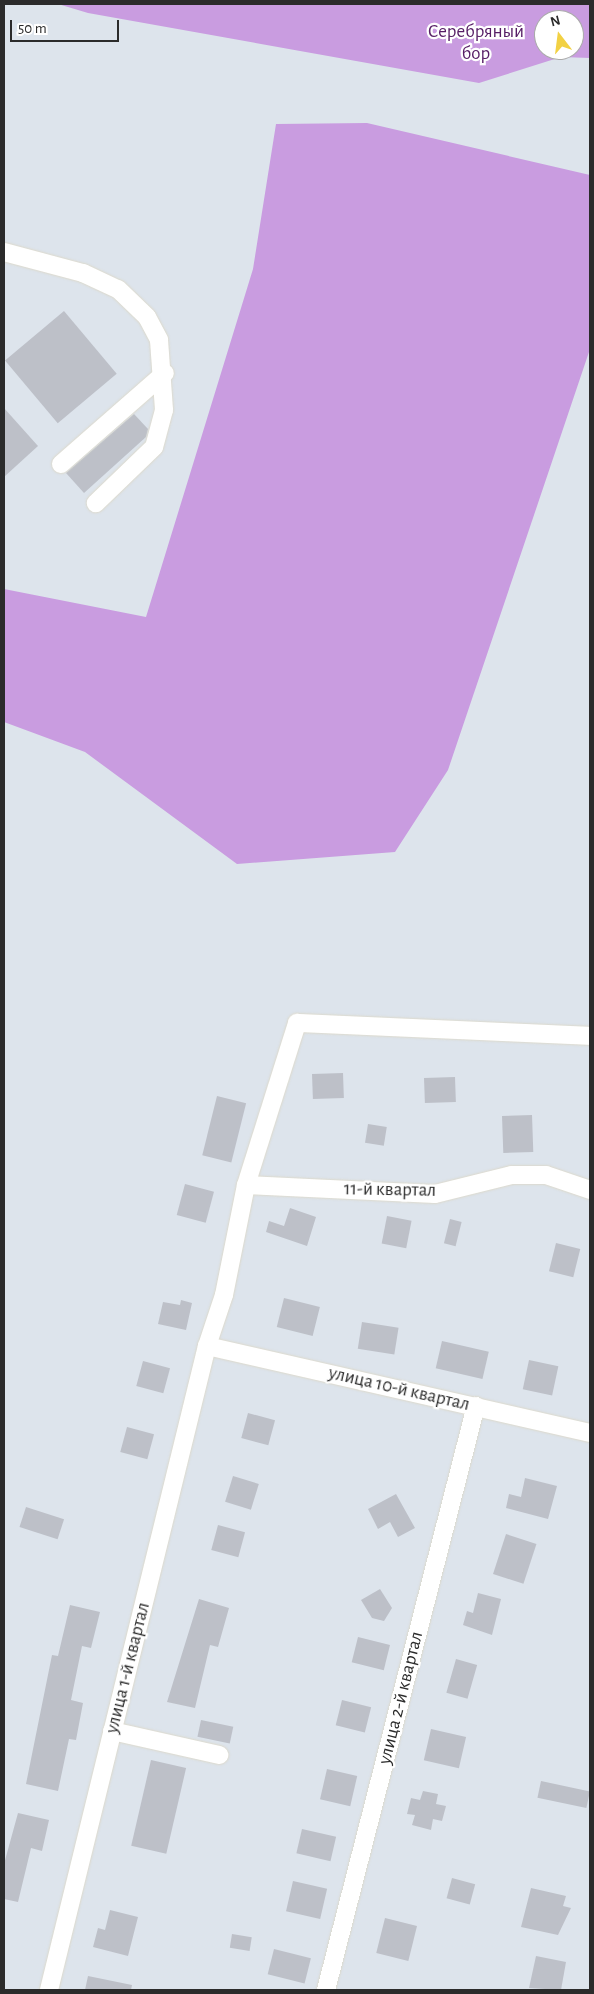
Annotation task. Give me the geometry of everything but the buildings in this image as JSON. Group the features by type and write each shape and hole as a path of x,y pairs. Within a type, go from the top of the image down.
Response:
{"street":[{"path":"4,252 83,273 118,289 147,317 159,340 165,373 164,410 154,447 96,503"},
{"path":"61,464 165,373"},
{"name":"улица 1-й квартал","path":"49,1990 207,1346 224,1294 246,1184 297,1023 590,1036"},
{"name":"11-й квартал","path":"246,1184 435,1194 512,1175 546,1175 590,1190"},
{"name":"улица 10-й квартал","path":"207,1346 590,1433"},
{"name":"улица 2-й квартал","path":"326,1990 476,1406"},
{"path":"112,1730 219,1755"}],"green space":[{"name":"Серебряный бор","path":"58,4 590,4 590,58 584,58 584,10 534,10 534,60 552,60 479,83 88,13"},
{"path":"367,123 590,175 590,349 448,770 395,852 237,864 85,752 4,722 4,589 146,617 253,269 276,124"}]}
